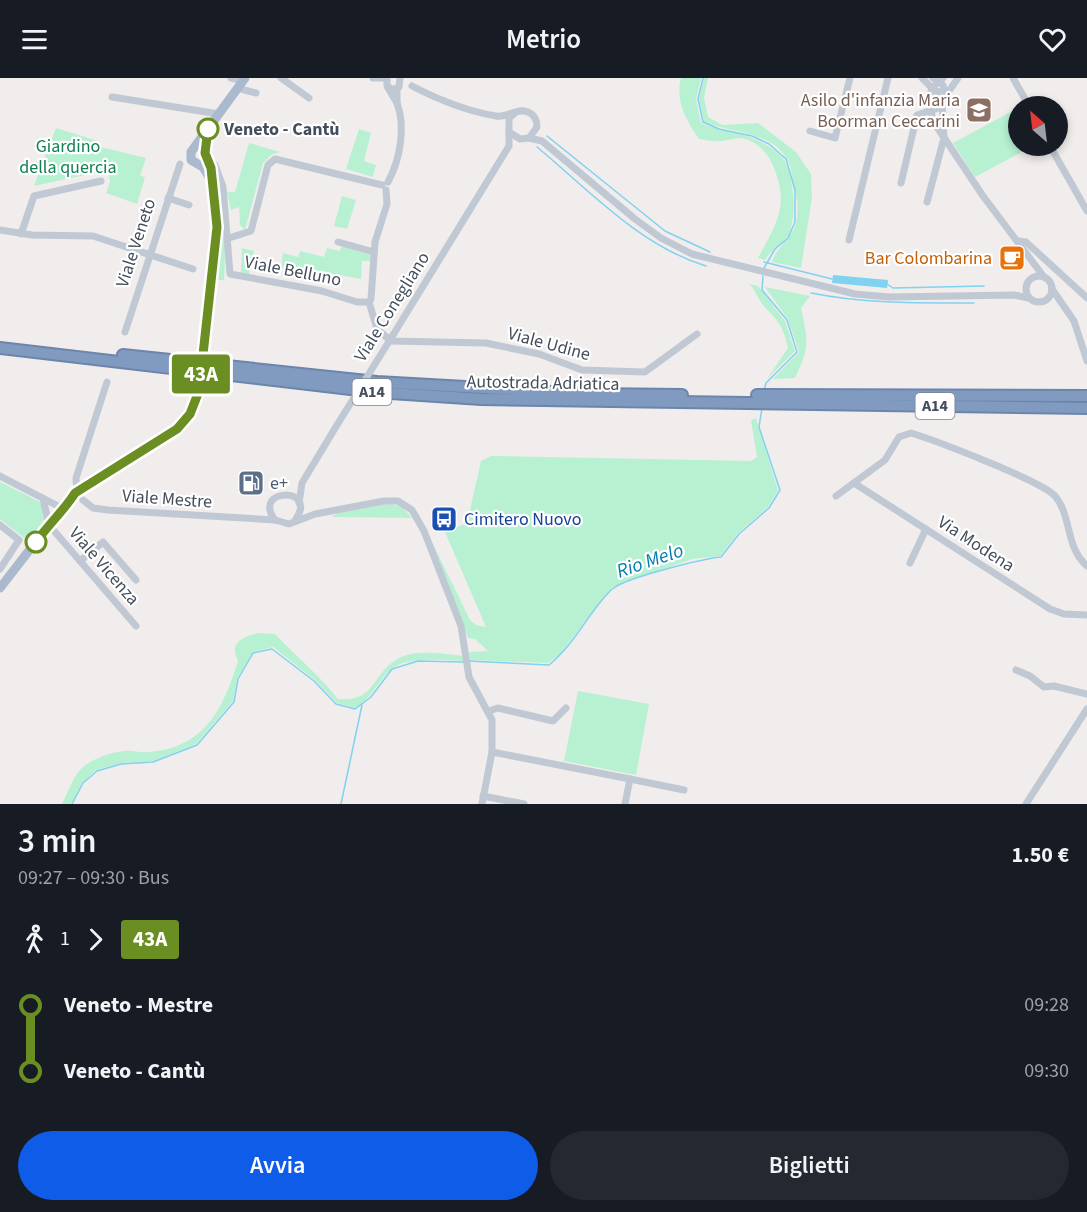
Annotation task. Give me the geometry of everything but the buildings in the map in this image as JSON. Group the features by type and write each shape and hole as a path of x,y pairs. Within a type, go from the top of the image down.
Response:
{"highway":[{"name":"Autostrada Adriatica","path":"0,341 377,382 587,394 741,399 783,403 1087,408"},
{"name":"Autostrada Adriatica","path":"0,348 376,392 481,399 1087,396"}],"main road":[{"name":"Viale Veneto","path":"193,150 242,82"},
{"name":"Viale Veneto","path":"0,588 62,508 91,482 177,429 190,414 199,391 217,227 212,180 205,162 208,129"},
{"path":"193,150 205,162 190,157 193,150"}],"street":[{"path":"231,78 242,82 256,93"},
{"path":"281,78 309,98"},
{"path":"369,302 374,252 378,230 385,211 385,186 403,124 385,78 373,78"},
{"path":"397,104 400,78 448,104 500,117 525,111 533,115 542,141 661,238 692,254 855,294 889,297 1014,295 1037,302 1053,300 1067,307"},
{"path":"810,131 835,138 850,78"},
{"path":"849,240 888,78"},
{"path":"922,78 939,93 945,93"},
{"path":"922,78 929,97"},
{"path":"927,202 944,138 941,107 945,93 958,78"},
{"path":"1013,78 1023,96"},
{"path":"945,93 938,79 929,97 929,110 944,138 1067,307 1087,361"},
{"path":"388,88 412,86"},
{"path":"112,97 219,114"},
{"path":"901,183 917,114 941,107"},
{"path":"516,112 509,118 509,146 527,139 537,127"},
{"path":"500,117 516,138 542,141"},
{"name":"Viale Conegliano","path":"285,494 302,483 509,146"},
{"name":"Viale Veneto","path":"125,333 180,164 193,150"},
{"path":"1056,156 1087,211"},
{"path":"229,238 251,231 268,165 275,159 385,186"},
{"path":"180,164 205,162"},
{"name":"Viale Belluno","path":"205,162 226,208 229,238 228,270 233,276 264,279 357,302 369,302"},
{"path":"21,234 34,196 100,181"},
{"path":"168,198 189,205"},
{"path":"0,230 21,234 93,236 193,269"},
{"path":"1017,241 1026,242 1087,298"},
{"name":"Viale Belluno","path":"338,242 374,252"},
{"path":"1014,295 1026,286 1031,278 1031,256"},
{"path":"1031,278 1044,277"},
{"path":"1026,286 1028,298"},
{"path":"1046,300 1052,289"},
{"name":"Viale Udine","path":"369,302 377,328 391,341 492,344 539,354 582,370 645,372 697,334"},
{"path":"78,496 75,478 107,382"},
{"path":"836,496 885,460 899,436 904,433 918,435 1007,471 1054,494 1063,510 1071,543 1087,566"},
{"path":"0,476 62,508"},
{"path":"75,478 91,482"},
{"name":"Viale Conegliano","path":"300,506 302,483"},
{"name":"Via Modena","path":"854,483 1050,609 1064,614 1087,615"},
{"path":"253,519 270,510 274,499 285,494 293,496 300,506 315,514"},
{"name":"Viale Mestre","path":"78,496 93,508 275,520 286,524 315,514 384,501 398,501 412,510 419,521 461,626 475,690 489,711"},
{"path":"43,498 49,525"},
{"path":"296,519 300,506"},
{"path":"270,510 275,520"},
{"path":"0,525 20,540 0,569"},
{"name":"Viale Vicenza","path":"49,525 136,626"},
{"path":"910,563 926,529"},
{"path":"80,561 103,542 136,580"},
{"path":"1016,670 1030,676 1044,687 1054,686 1087,694"},
{"path":"524,804 482,800 492,752 493,730 489,711 498,708 554,721 566,708"},
{"path":"1026,804 1087,709"},
{"path":"492,752 684,790"},
{"path":"625,804 630,779"}],"green space":[{"path":"681,78 701,78 696,99 701,123 748,136 771,148 784,160 792,187 793,220 787,237 765,260 758,258 776,223 781,202 772,163 760,147 746,139 717,141 699,139 683,110 679,95"},
{"path":"704,78 708,78 704,98 708,117 722,125 758,123 796,152 811,174 812,197 801,268 772,262 794,229 797,219 796,197 788,161 780,150 761,138 704,122 699,99"},
{"path":"1008,113 1008,156 1014,156 975,177 953,143"},
{"name":"Giardino della quercia","path":"56,128 98,141 97,146 146,158 140,176 145,177 137,204 106,193 110,182 108,170 34,186"},
{"path":"359,129 371,133 364,161 376,165 373,177 346,169"},
{"path":"249,143 280,152 271,155 263,163 245,230 240,225 239,207 231,210 227,192 235,192"},
{"path":"212,171 216,173 223,213 224,280 216,280"},
{"path":"342,196 356,200 347,229 334,226"},
{"path":"342,246 371,255 370,261 362,261 361,279 339,275 335,285 308,279 308,270 281,268 283,253 298,257 300,251 324,257 327,248 340,251"},
{"path":"242,248 254,251 249,274 241,273"},
{"path":"749,284 758,286 785,321 795,351 767,379 788,348 779,323 762,304"},
{"path":"765,287 810,296 801,308 806,344 795,378 773,379 799,352 788,319"},
{"path":"756,418 778,490 768,507 738,533 720,556 692,559 612,587 560,654 548,663 470,660 469,652 488,651 475,639 468,638 430,538 470,620 476,625 486,627 445,532 467,523 481,461 491,456 751,461 757,457 751,420"},
{"path":"0,482 42,503 46,518 31,543 0,519"},
{"path":"388,504 401,506 412,518 332,517 337,513"},
{"path":"258,633 275,634 338,699 360,696 373,685 390,664 406,655 448,654 464,656 464,661 425,660 396,666 385,675 366,700 355,708 337,703 315,680 273,647 253,652 237,679 233,701 196,744 153,761 121,763 96,770 82,783 71,804 62,804 76,775 92,761 120,752 168,749 198,734 209,723 226,695 238,661 235,655 236,645 242,639"},
{"path":"578,691 649,704 636,775 564,761"}],"water":[{"path":"833,275 888,280 887,288 832,283"}],"waterway":[{"name":"Rio Melo","path":"703,78 698,99 703,122 719,129 752,136 769,144 786,159 795,190 795,222 788,238 775,249 764,268"},
{"path":"547,136 665,231 710,252"},
{"path":"537,147 637,231 682,257 706,266"},
{"path":"764,262 832,279"},
{"name":"Rio Melo","path":"763,276 762,290 787,320 797,352 766,383 764,391"},
{"path":"887,284 893,288 984,286"},
{"path":"811,293 872,301 974,303"},
{"name":"Rio Melo","path":"468,661 549,665 566,648 603,599 618,585 663,570 721,557 739,534 769,508 780,490 759,427 762,408"},
{"name":"Rio Melo","path":"72,804 83,783 97,771 121,764 153,762 197,745 234,702 238,679 253,653 272,649 314,681 336,704 355,709 371,697 392,669 418,661 464,662"},
{"path":"341,804 362,705"}],"bus line":[{"name":"43A","path":"36,542 62,508 73,500 75,493 80,492 91,482 177,429 194,406 199,391 216,242 216,201 211,168 205,153 208,129"}],"place":[{"name":"Asilo d'infanzia Maria Boorman Ceccarini","path":"979,110"},
{"name":"Veneto - Cantù","path":"208,129"},
{"name":"Bar Colombarina","path":"1012,258"},
{"name":"e+","path":"251,483"},
{"name":"Cimitero Nuovo","path":"444,519"}]}
